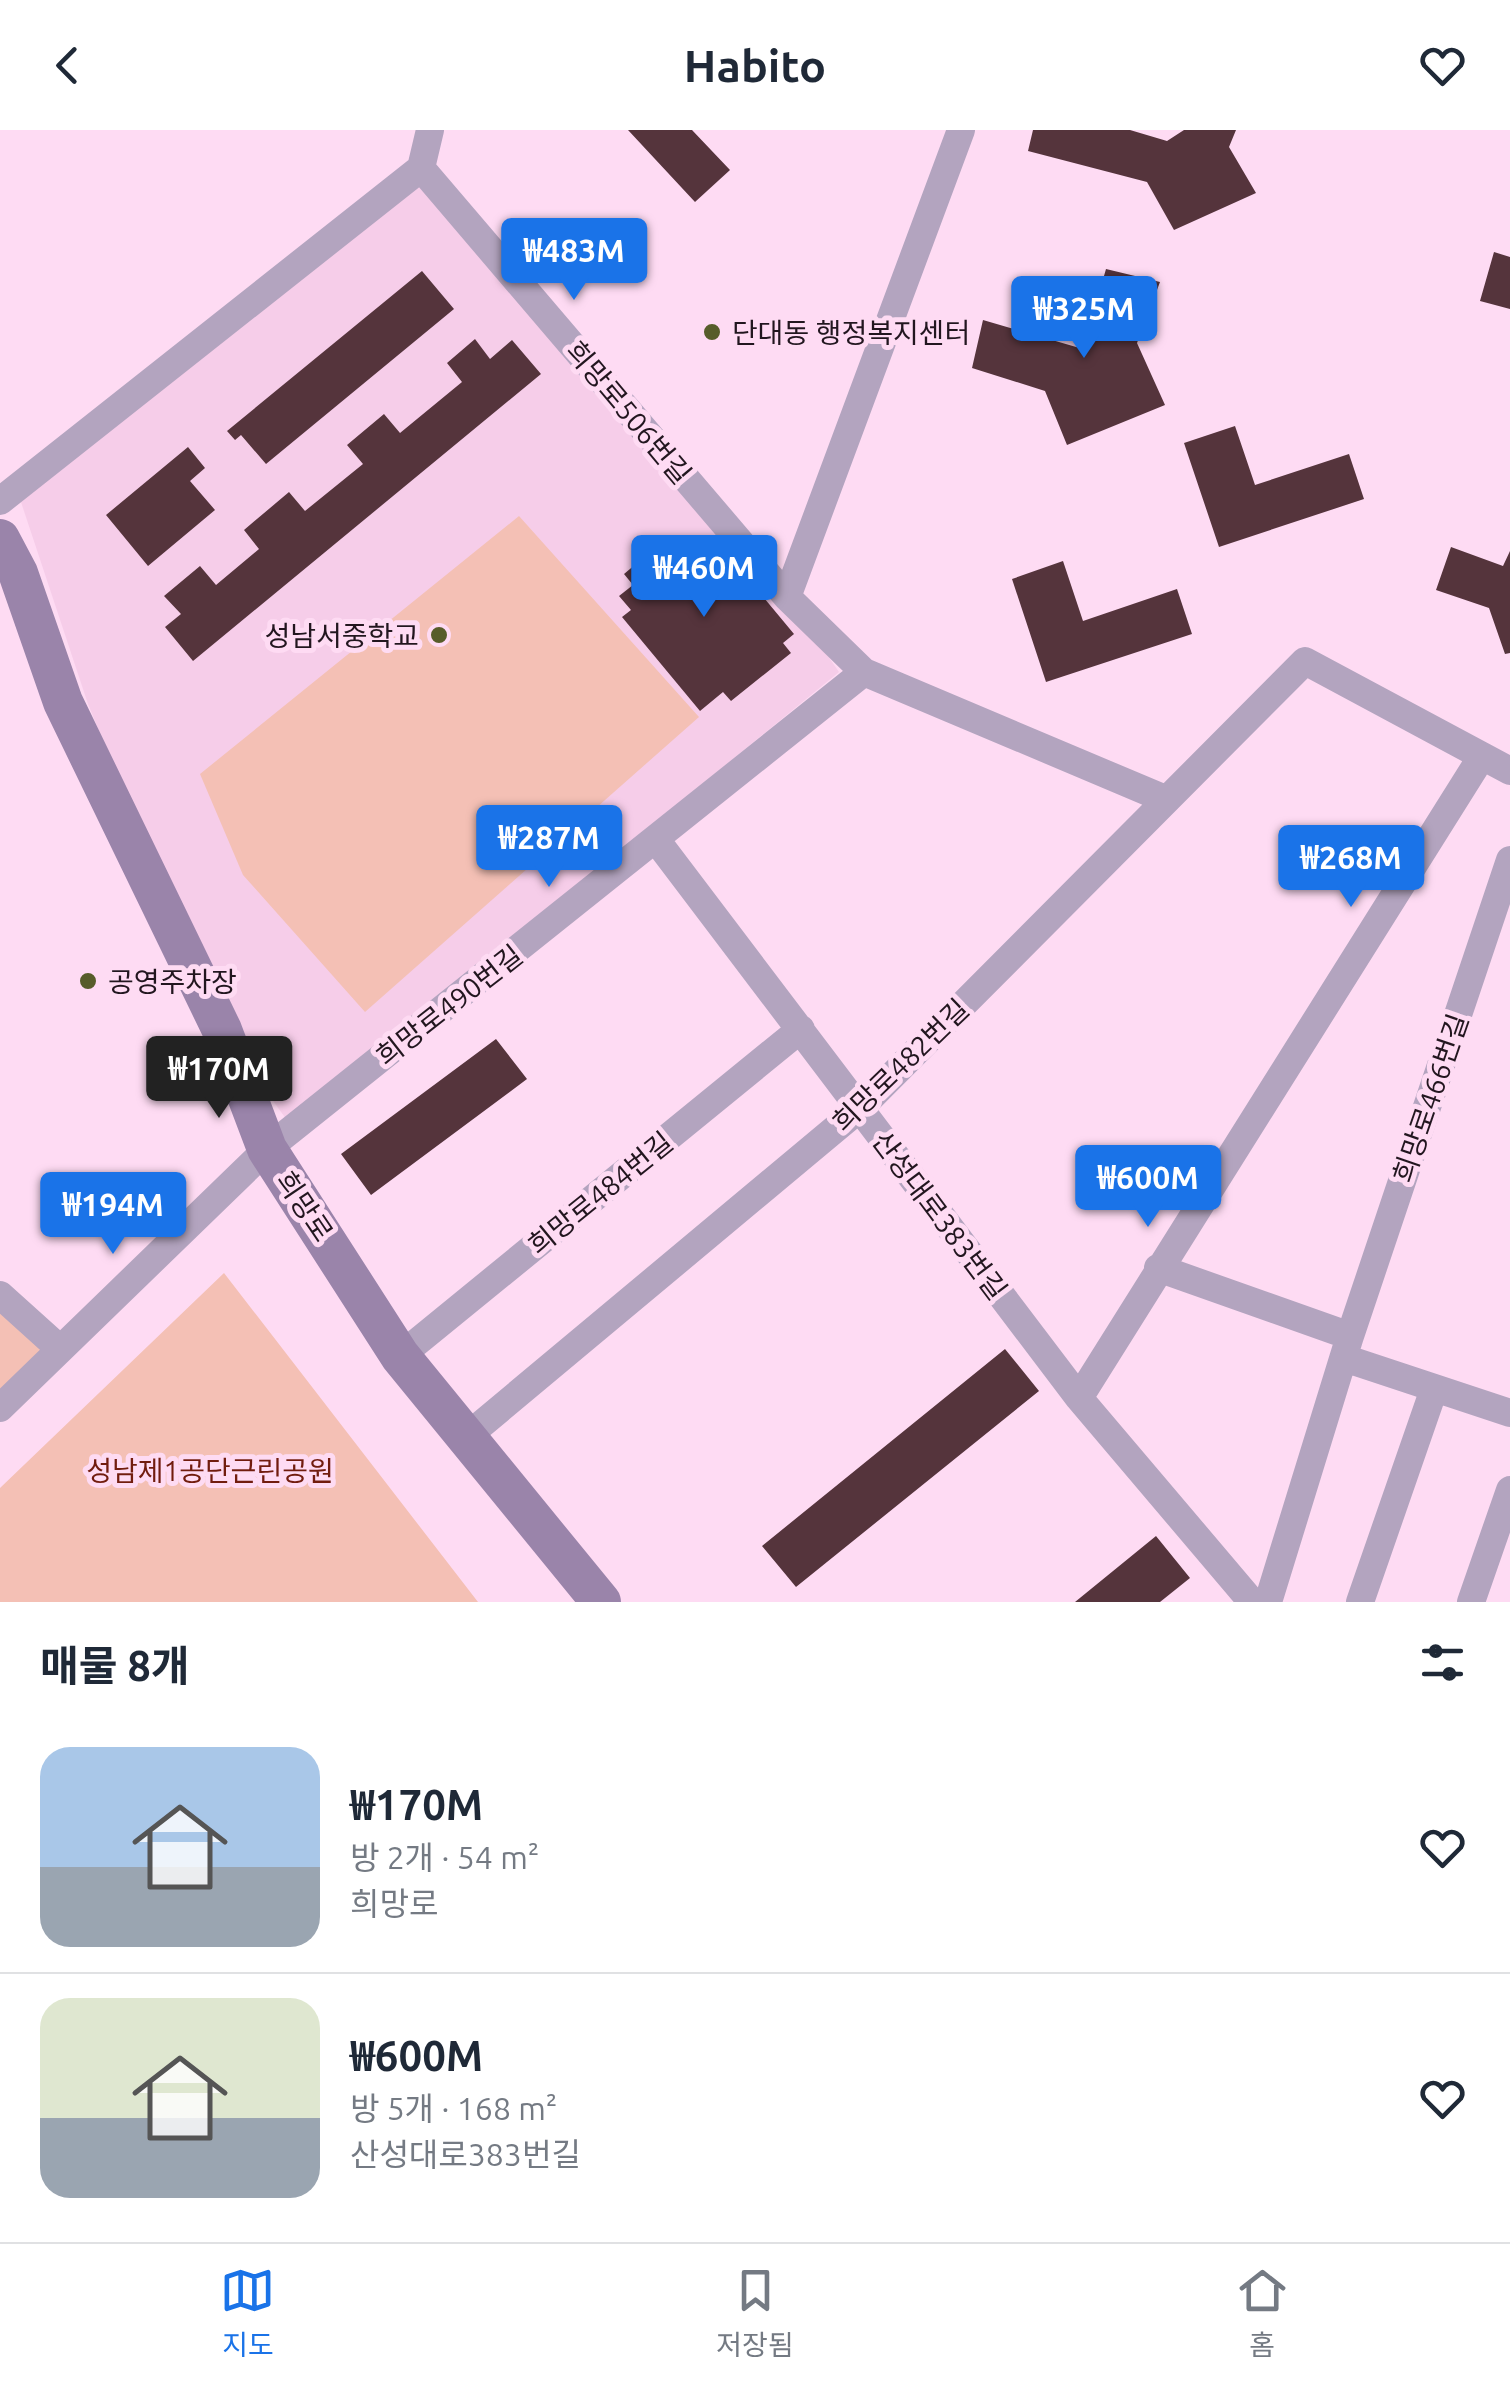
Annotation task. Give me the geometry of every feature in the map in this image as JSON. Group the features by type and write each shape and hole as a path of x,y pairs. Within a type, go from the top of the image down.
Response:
{"main road":[{"name":"희망로","path":"0,539 18,573 63,702 222,1030 267,1149 400,1356 601,1602"}],"street":[{"path":"0,501 421,168 430,130"},
{"path":"786,597 961,130"},
{"name":"희망로506번길","path":"421,168 786,597 864,672 1165,799"},
{"name":"희망로482번길","path":"465,1438 859,1108 1305,661 1482,756"},
{"name":"희망로490번길","path":"0,1408 267,1149 864,672"},
{"path":"1079,1398 1482,756 1510,771"},
{"name":"산성대로383번길","path":"656,841 1079,1398 1252,1602"},
{"name":"희망로466번길","path":"1268,1602 1347,1347 1510,860"},
{"name":"희망로484번길","path":"400,1356 801,1029"},
{"path":"1158,1268 1347,1347 1434,1389 1510,1414"},
{"path":"0,1295 60,1348"},
{"path":"1360,1602 1434,1389"},
{"path":"1471,1602 1510,1490"}],"shaded area":[{"name":"성남서중학교","path":"421,168 787,597 839,672 289,1123 222,1030 88,704 18,493"}],"green space":[{"path":"519,516 699,717 365,1012 243,875 200,774"},
{"name":"성남제1공단근린공원","path":"224,1273 478,1602 0,1602 0,1488"},
{"path":"0,1310 44,1350 0,1393"}],"building":[{"path":"628,130 692,130 730,170 695,202"},
{"path":"1033,130 1130,130 1167,141 1184,130 1236,130 1229,147 1256,193 1174,230 1147,182 1028,151"},
{"path":"1494,252 1510,257 1510,309 1480,301"},
{"path":"1106,269 1160,282 1137,343 1165,405 1067,445 1045,391 972,368 983,320 1083,349"},
{"path":"422,271 454,309 266,464 241,435 235,440 227,431"},
{"path":"475,339 490,359 512,340 541,374 193,661 165,627 181,614 164,596 200,566 216,585 259,549 244,530 289,492 305,511 363,464 347,445 384,414 400,433 462,382 447,363"},
{"path":"1235,426 1255,485 1349,454 1364,499 1219,547 1184,443"},
{"path":"188,447 205,468 190,481 215,510 148,566 106,515"},
{"path":"690,537 702,552 716,540 794,634 783,643 791,653 731,701 723,692 700,711 622,617 631,610 619,596 633,585 624,574 667,538 676,549"},
{"path":"1451,547 1503,566 1510,551 1510,653 1505,654 1489,608 1436,590"},
{"path":"1063,561 1083,621 1177,589 1192,634 1046,682 1012,579"},
{"path":"496,1039 527,1079 371,1195 341,1154"},
{"path":"1005,1349 1039,1391 796,1587 762,1546"},
{"path":"1156,1536 1190,1578 1160,1602 1075,1602"}],"place":[{"name":"단대동 행정복지센터","path":"712,332"},
{"name":"성남서중학교","path":"439,635"},
{"name":"공영주차장","path":"88,981"}]}
